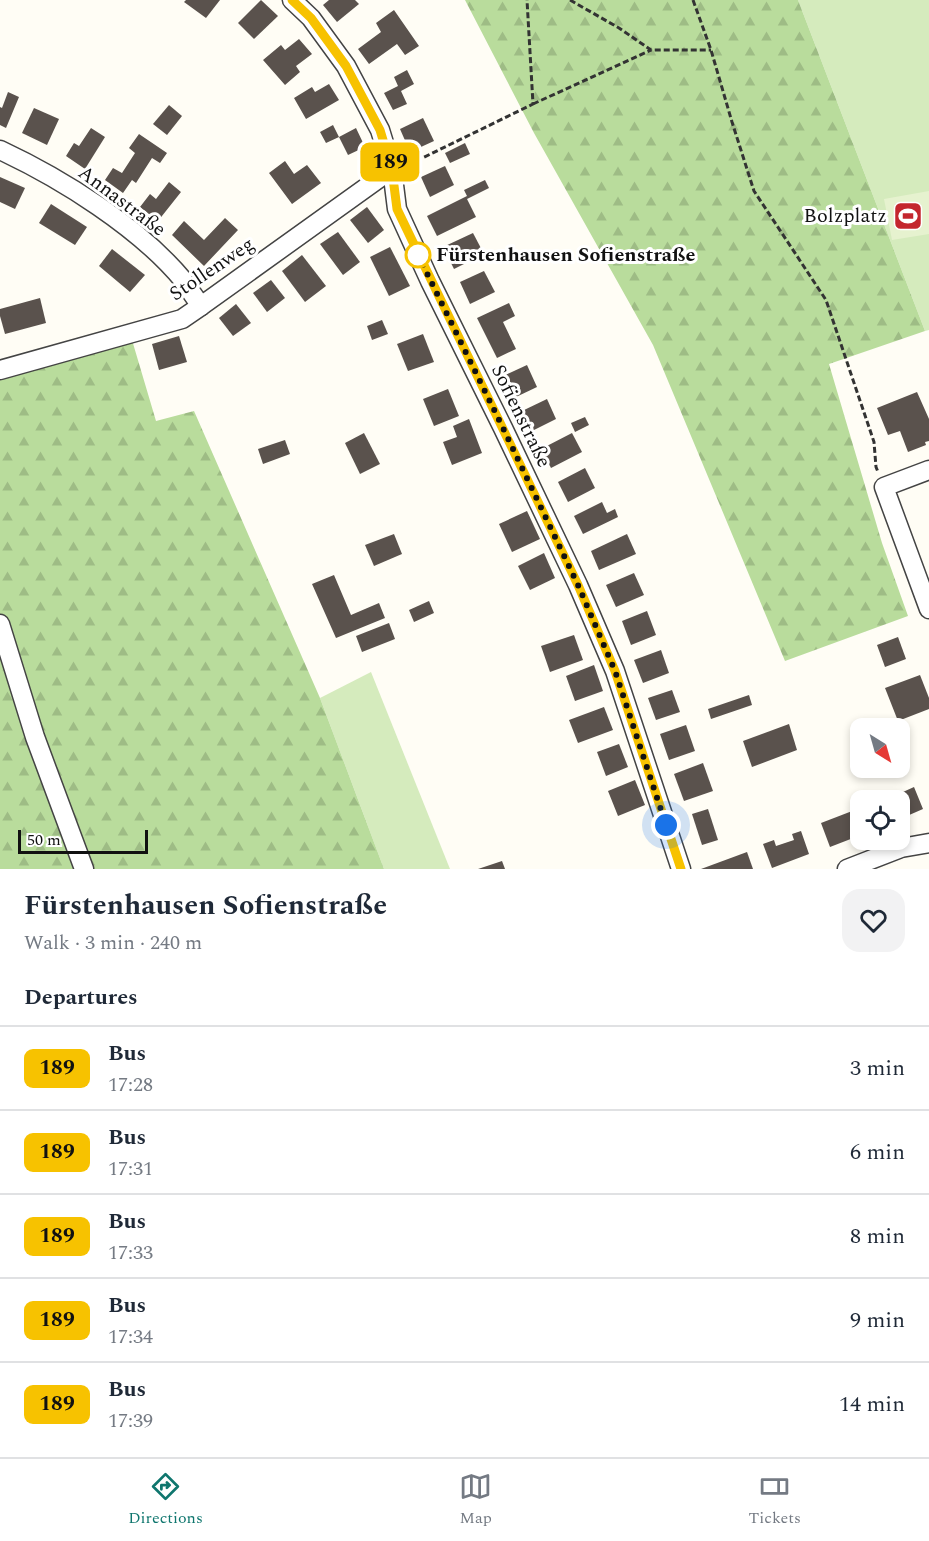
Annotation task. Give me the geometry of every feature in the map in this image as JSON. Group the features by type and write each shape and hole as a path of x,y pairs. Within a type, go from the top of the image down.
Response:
{"street":[{"name":"Sofienstraße","path":"292,0 311,18 346,66 399,168 397,209 573,574 615,671 681,869"},
{"name":"Annastraße","path":"0,150 24,161 92,201 147,244 182,280 201,306"},
{"name":"Stollenweg","path":"0,370 182,319 399,168"},
{"path":"929,470 884,487 929,609"},
{"path":"0,624 35,736 84,869"},
{"path":"847,869 901,848 929,843"}],"path":[{"path":"527,0 533,104"},
{"path":"570,0 619,28 651,50"},
{"path":"693,0 711,50 754,191 826,300 874,442 876,467 884,487"},
{"path":"399,168 651,50 711,50"}],"green space":[{"path":"465,0 798,0 925,331 829,364 882,543 908,616 785,661 653,345 534,133"},
{"path":"798,0 929,0 929,330 925,331"},
{"name":"Bolzplatz","path":"929,191 929,234 892,240 884,199"},
{"path":"132,340 156,421 194,411 320,698 384,869 0,869 0,378"},
{"path":"371,672 450,869 384,869 320,698"}],"building":[{"path":"186,0 220,0 206,18 184,2"},
{"path":"261,0 278,16 254,39 238,23"},
{"path":"329,0 355,0 359,4 337,22 323,5"},
{"path":"394,10 419,46 405,55 397,44 369,64 358,49 381,32 376,23"},
{"path":"299,39 312,54 296,66 300,72 285,85 263,60 281,45 285,50"},
{"path":"407,70 414,84 401,91 407,104 393,110 384,93 398,86 394,77"},
{"path":"329,84 339,100 306,119 294,98 312,87 315,92"},
{"path":"8,92 19,97 6,128 0,125 0,107 2,108"},
{"path":"169,105 182,116 167,135 153,124"},
{"path":"34,108 59,119 47,145 22,133"},
{"path":"423,118 434,141 410,152 400,129"},
{"path":"333,125 339,137 326,143 320,132"},
{"path":"91,128 105,137 85,169 66,156 74,143 79,146"},
{"path":"356,128 365,147 348,155 339,137"},
{"path":"139,134 167,153 160,163 152,158 136,183 132,180 123,193 105,180 113,168 122,173 135,153 129,148"},
{"path":"465,143 470,154 450,163 445,153"},
{"path":"285,161 294,174 307,165 321,183 292,204 269,173"},
{"path":"445,166 454,185 430,197 421,177"},
{"path":"0,177 25,188 15,209 0,202"},
{"path":"485,180 489,188 467,199 476,217 437,236 427,216 467,196 464,190"},
{"path":"169,182 181,192 158,221 140,207 150,194 156,199"},
{"path":"51,204 87,227 75,245 39,223"},
{"path":"367,207 384,230 368,243 350,220"},
{"path":"225,218 238,230 204,266 172,235 184,221 204,240"},
{"path":"338,232 360,262 343,275 320,244"},
{"path":"473,233 484,254 454,269 443,247"},
{"path":"390,247 410,286 389,296 370,257"},
{"path":"112,249 145,275 130,292 99,266"},
{"path":"302,255 326,286 305,302 282,271"},
{"path":"484,271 495,292 470,304 460,282"},
{"path":"271,280 285,298 267,312 253,293"},
{"path":"40,298 46,323 5,334 0,309"},
{"path":"509,303 515,316 503,322 516,349 497,358 477,318"},
{"path":"236,304 251,323 233,336 219,318"},
{"path":"382,320 388,334 372,340 367,326"},
{"path":"423,334 434,362 408,371 397,344"},
{"path":"179,336 187,362 159,370 152,344"},
{"path":"527,365 537,387 516,397 505,375"},
{"path":"448,389 459,416 434,426 423,399"},
{"path":"917,392 929,419 929,441 925,442 926,445 908,452 900,431 888,435 877,408"},
{"path":"547,399 556,419 532,431 522,411"},
{"path":"585,417 589,425 575,432 571,423"},
{"path":"469,419 482,453 452,465 443,442 457,437 453,426"},
{"path":"364,433 380,464 360,474 345,443"},
{"path":"572,433 582,452 551,468 541,449"},
{"path":"285,440 290,454 263,464 258,449"},
{"path":"585,468 595,488 568,502 558,482"},
{"path":"602,502 607,513 615,509 618,517 583,534 574,516"},
{"path":"527,511 540,539 512,552 499,524"},
{"path":"394,534 402,554 374,566 365,545"},
{"path":"627,534 636,554 599,570 591,551"},
{"path":"544,553 555,578 530,590 518,566"},
{"path":"634,573 644,595 616,607 606,585"},
{"path":"334,575 351,615 379,603 385,618 336,638 312,584"},
{"path":"429,601 434,613 414,622 409,610"},
{"path":"647,611 656,635 631,645 622,621"},
{"path":"389,623 395,639 362,652 356,636"},
{"path":"574,635 583,660 550,672 541,646"},
{"path":"898,637 906,659 885,667 877,645"},
{"path":"661,650 669,673 643,683 634,660"},
{"path":"594,665 603,691 575,701 566,676"},
{"path":"920,675 929,698 929,709 906,718 897,718 885,688"},
{"path":"672,690 680,712 656,720 648,698"},
{"path":"749,695 752,705 711,719 708,709"},
{"path":"604,707 613,730 578,743 569,720"},
{"path":"789,724 797,750 752,767 743,741"},
{"path":"686,725 695,751 669,760 660,734"},
{"path":"619,744 628,767 606,776 597,752"},
{"path":"703,763 713,791 684,801 674,774"},
{"path":"635,780 645,805 618,816 608,791"},
{"path":"914,787 923,809 910,815 910,790 907,790"},
{"path":"708,809 718,840 702,845 692,814"},
{"path":"850,812 850,839 830,847 821,823"},
{"path":"801,831 809,854 772,868 763,844 774,840 776,846 794,840 792,834"},
{"path":"747,852 753,869 701,869"},
{"path":"502,861 505,869 478,869"}],"bus line":[{"name":"189","path":"292,0 311,18 346,66 380,130 392,170 397,209 578,585 606,650 681,869"}],"place":[{"name":"Bolzplatz","path":"908,216"},
{"name":"Fürstenhausen Sofienstraße","path":"418,255"}],"route":[{"path":"418,255 578,585 615,671 666,825"}]}
